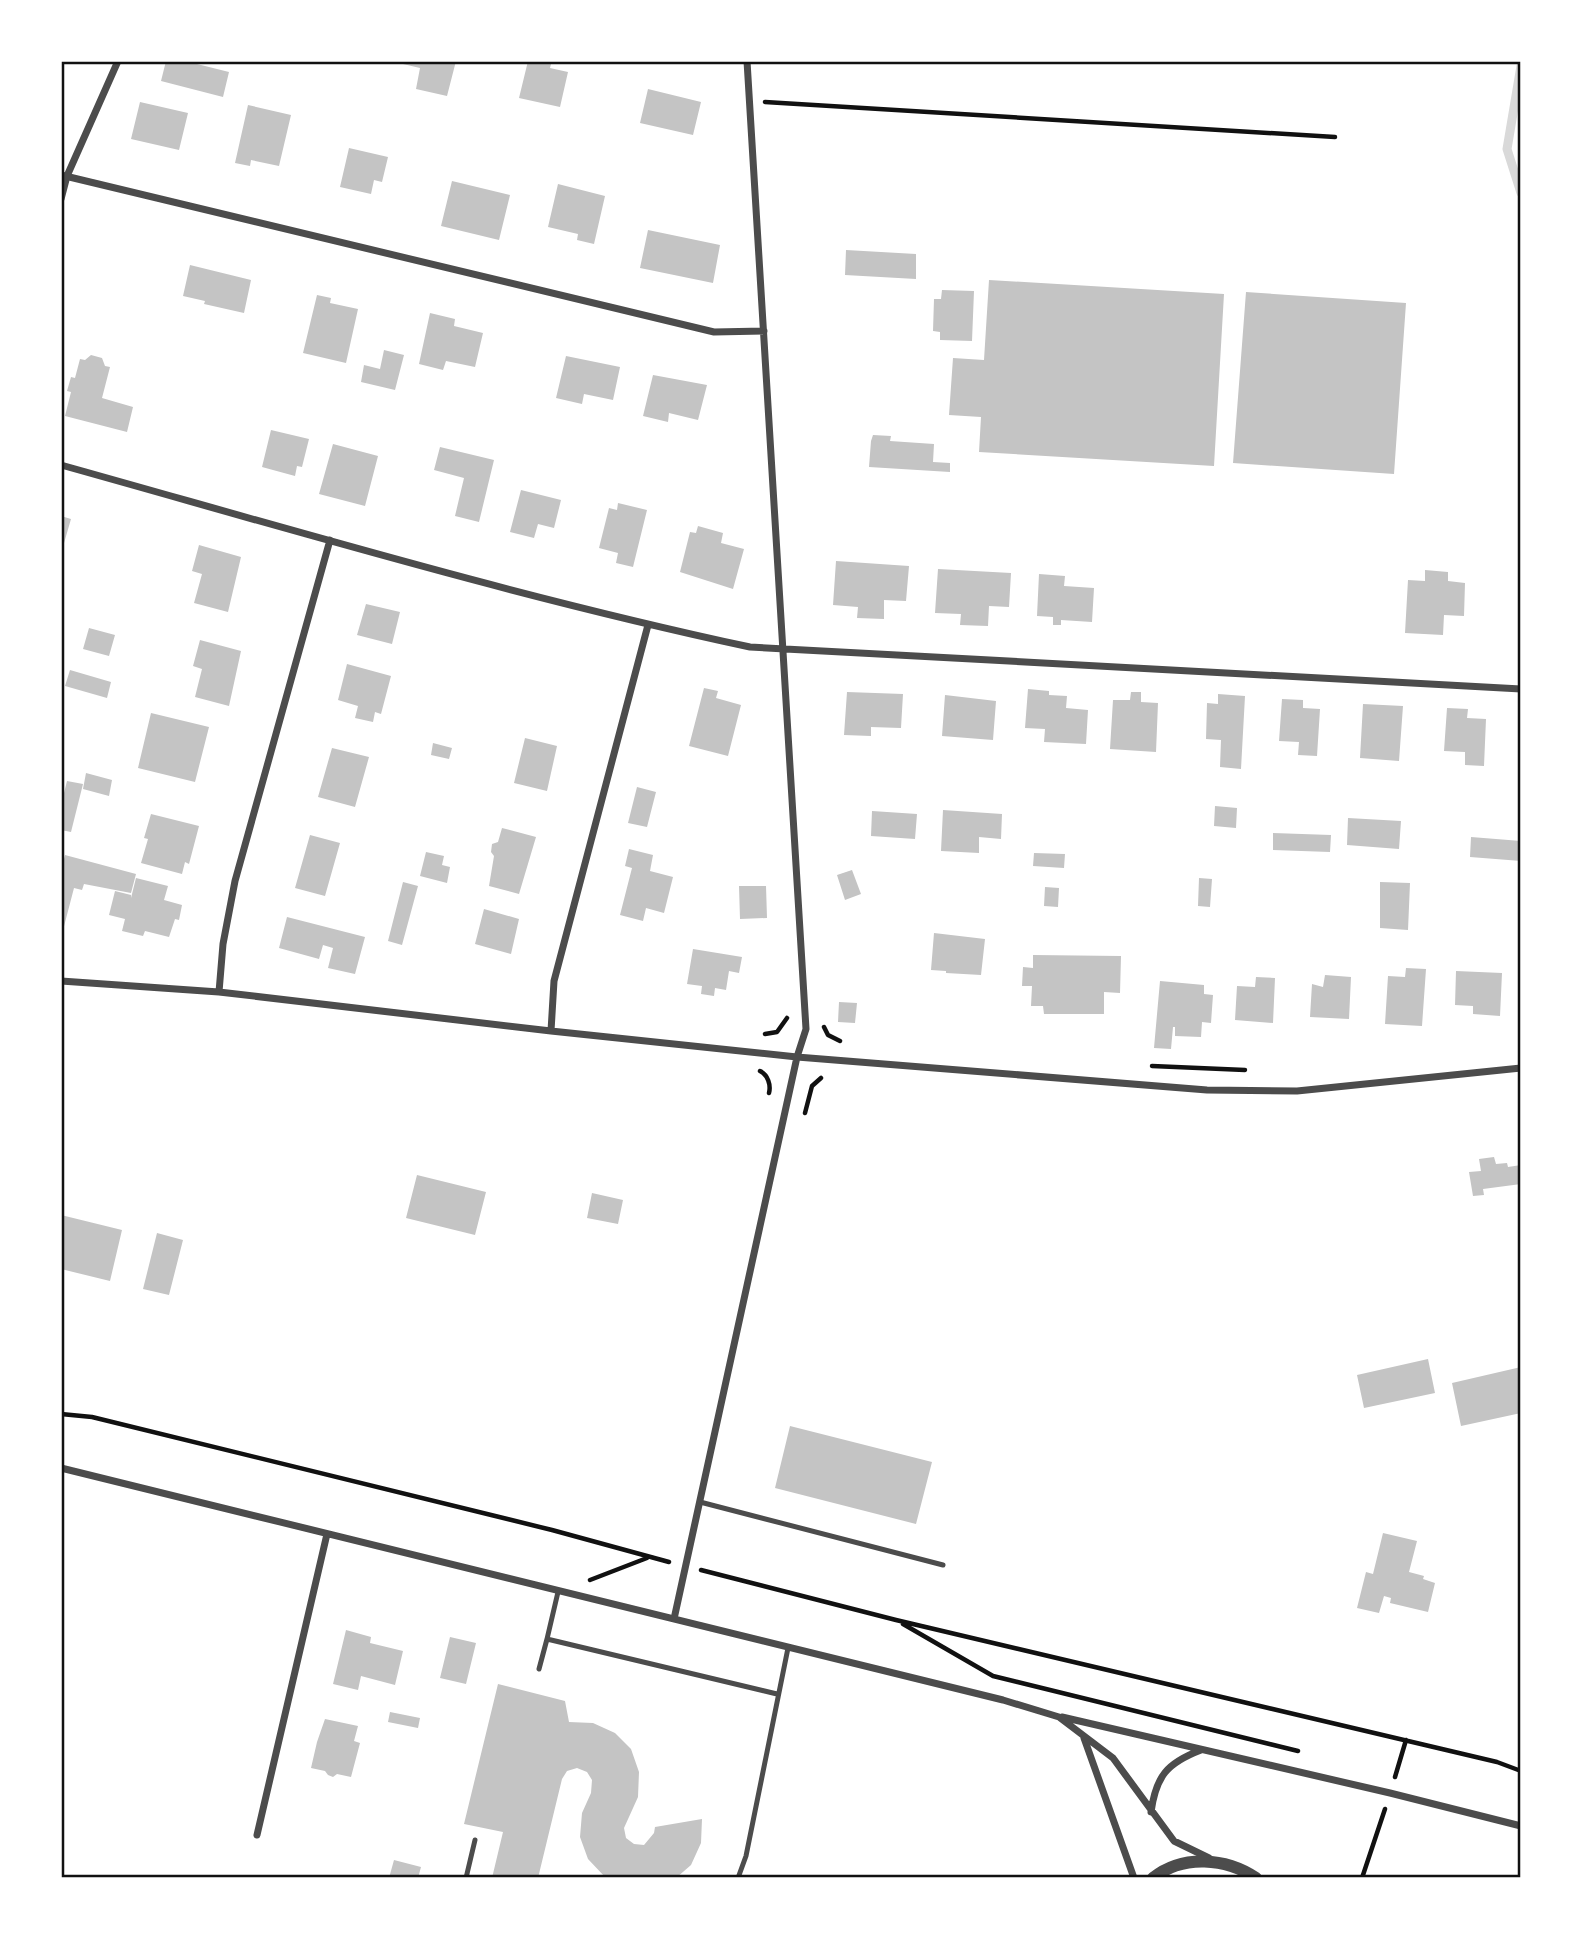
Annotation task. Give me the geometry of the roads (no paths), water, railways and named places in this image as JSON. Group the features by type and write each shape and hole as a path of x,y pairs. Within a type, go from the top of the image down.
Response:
{"street":[{"path":"61,200 64,175 118,61"},
{"path":"674,1619 797,1057 806,1029 747,61"},
{"path":"64,175 714,332 764,331"},
{"path":"61,465 524,594 750,647 1521,689"},
{"path":"219,992 223,944 234,881 330,540"},
{"path":"551,1031 554,981 648,625"},
{"path":"61,981 219,992 797,1057 1207,1090 1297,1091 1521,1068"},
{"path":"61,1468 1003,1700 1059,1717 1521,1826"},
{"path":"257,1835 327,1534"},
{"path":"1059,1717 1113,1758 1174,1841 1214,1861 1242,1868 1256,1878"},
{"path":"1084,1737 1135,1878"},
{"path":"1151,1812 1154,1790 1164,1772 1180,1758 1201,1750"},
{"path":"1153,1878 1160,1872 1186,1862 1214,1861"}],"lane":[{"path":"700,1502 943,1565"},
{"path":"539,1669 558,1592"},
{"path":"547,1639 777,1694"},
{"path":"738,1878 746,1856 788,1648"},
{"path":"466,1878 475,1840"}],"waterway":[{"path":"1521,66 1507,149 1521,193"}]}
